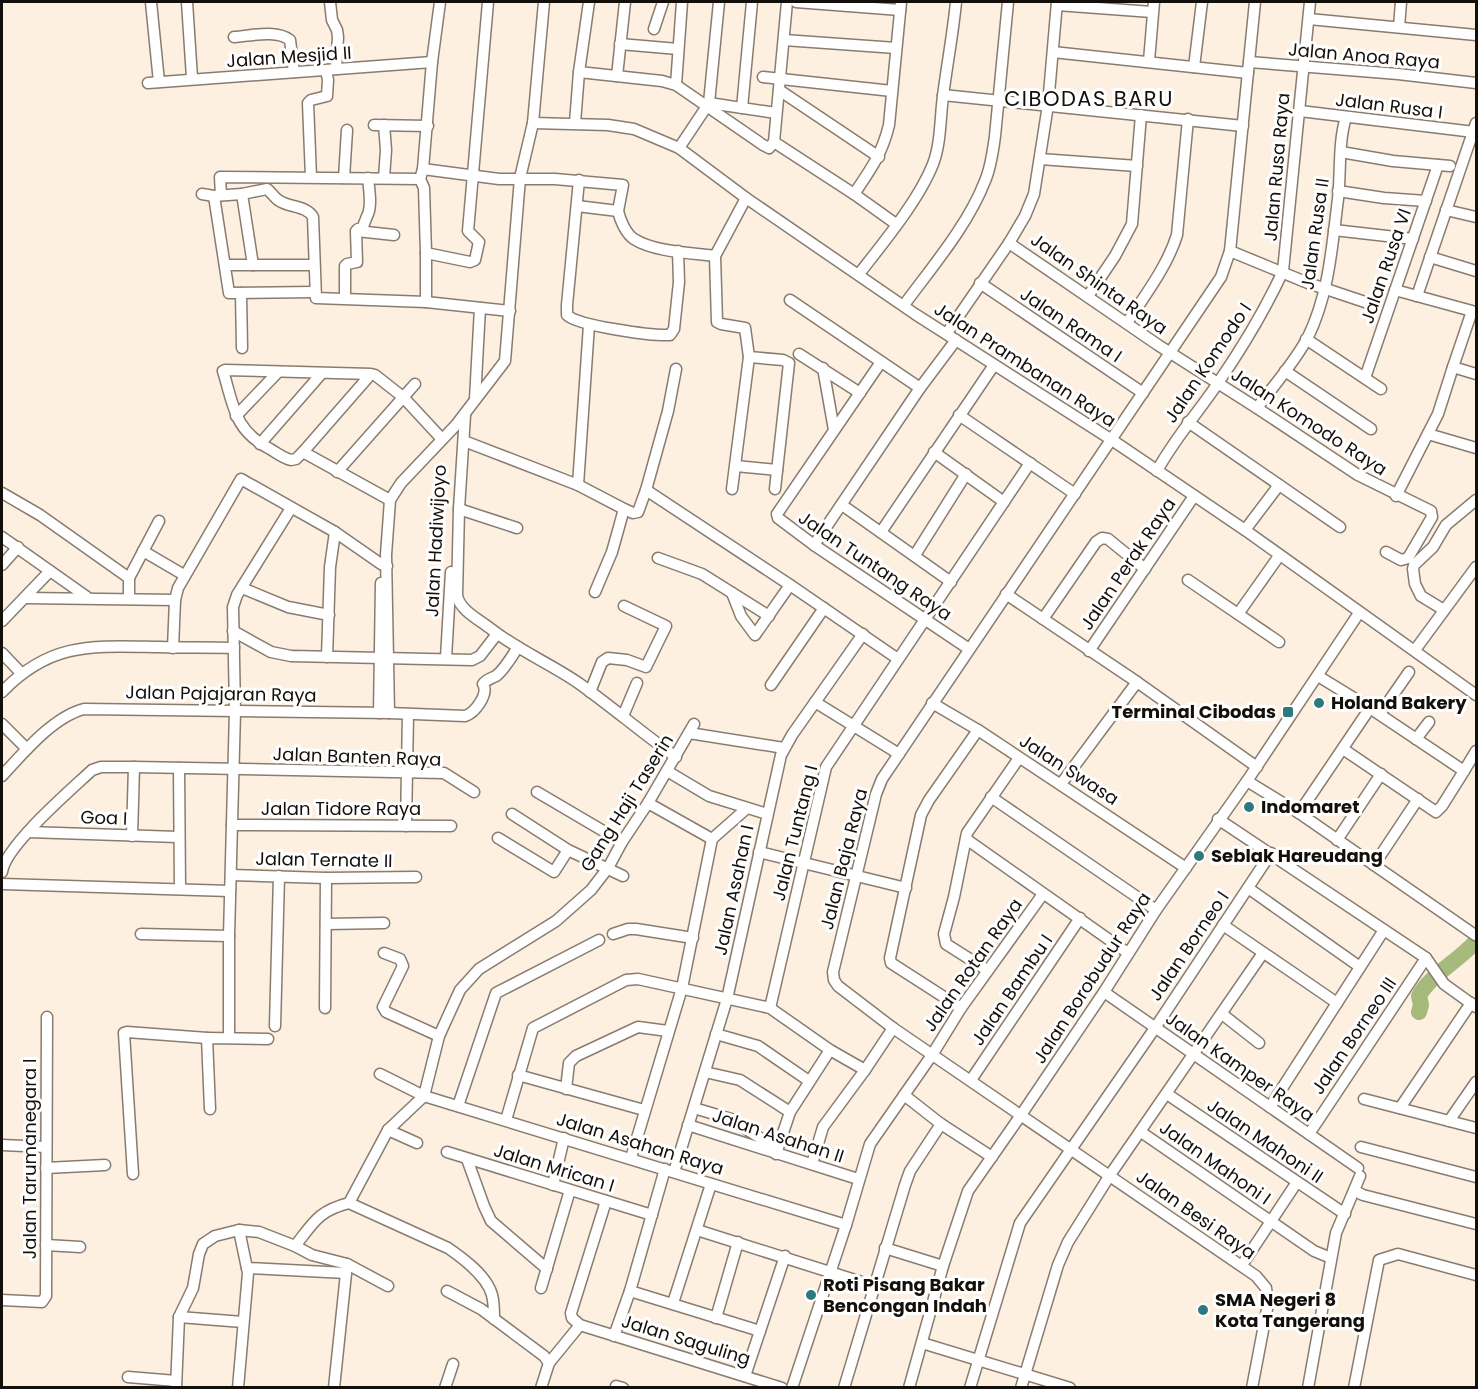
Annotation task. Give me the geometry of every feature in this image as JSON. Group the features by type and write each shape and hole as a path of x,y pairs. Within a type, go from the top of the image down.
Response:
{"street":[{"name":"Jalan Mesjid II","path":"151,2 153,82 432,62"},
{"path":"187,2 192,78"},
{"path":"311,177 308,103 327,96 328,80 338,37 332,20 330,2"},
{"path":"426,302 422,174 440,2"},
{"path":"426,253 473,262 480,243 468,232 488,2"},
{"path":"384,713 385,561 390,500 401,483 465,415 505,361 519,178 533,123 544,2"},
{"path":"575,123 588,2"},
{"path":"616,76 625,2"},
{"path":"654,29 663,2"},
{"path":"676,85 682,2"},
{"path":"679,148 708,105 718,2"},
{"path":"742,108 752,2"},
{"path":"579,72 662,81 676,85 767,147 771,147 774,142 787,2"},
{"path":"796,2 901,6 889,125 879,157 854,194"},
{"path":"859,274 896,224 933,165 938,146 956,2"},
{"path":"904,305 954,237 985,182 992,158 1008,2"},
{"path":"1194,67 1202,2"},
{"name":"Jalan Baja Raya","path":"1022,1115 893,1028 838,986 834,980 834,967 855,875 882,779 1221,277 1230,251 1255,2"},
{"name":"Jalan Rusa Raya","path":"1283,271 1310,2"},
{"path":"1399,27 1401,2"},
{"path":"813,545 920,388 980,283 1025,216 1034,194 1041,159 1057,3 1153,7 1149,61"},
{"path":"1309,19 1476,35"},
{"path":"234,37 272,35 287,38 290,40 294,72"},
{"path":"784,39 896,48"},
{"path":"620,44 678,49"},
{"name":"Jalan Anoa Raya","path":"1053,52 1194,67 1303,67 1476,83"},
{"path":"763,76 780,85 879,157"},
{"path":"780,85 892,91"},
{"path":"943,94 999,102 1048,105 1243,126"},
{"path":"708,105 776,113"},
{"name":"Jalan Rusa I","path":"1300,111 1475,128"},
{"path":"1088,296 1115,256 1131,224 1141,115"},
{"name":"Jalan Rusa II","path":"1257,408 1306,339 1318,313 1326,287 1338,191 1341,134 1346,117"},
{"path":"1127,323 1161,272 1173,249 1177,235 1188,119"},
{"name":"Jalan Prambanan Raya","path":"533,123 575,123 634,129 679,148 747,198 904,305 1112,440 1245,530 1476,695"},
{"path":"384,178 386,150 379,125 428,126"},
{"path":"1417,296 1446,210 1471,159 1475,128"},
{"path":"344,178 346,130"},
{"path":"774,142 896,224"},
{"path":"1341,153 1450,166"},
{"path":"1041,159 1137,166"},
{"name":"Jalan Rusa VI","path":"1365,378 1438,165"},
{"path":"510,311 426,302 315,295 229,293 218,196 220,177 384,178 422,174 472,175 499,179 579,180 622,184 619,218 634,240 661,249 715,256"},
{"path":"356,231 363,228 368,214 370,195 368,178"},
{"path":"579,180 567,315 589,325 667,336 672,334 679,282 678,251"},
{"path":"202,194 218,196 267,189 276,199 309,211 314,224 315,295"},
{"path":"1338,191 1426,201"},
{"path":"242,194 253,265"},
{"path":"732,489 749,357 746,328 717,322 715,256 747,198"},
{"path":"577,206 618,211"},
{"path":"1446,210 1476,217"},
{"path":"1334,230 1413,239"},
{"path":"356,231 394,235"},
{"path":"345,298 345,265 356,263 357,260 356,231"},
{"name":"Jalan Shinta Raya","path":"1009,243 1170,353"},
{"name":"Jalan Rusa Raya","path":"1230,251 1368,303"},
{"path":"1430,257 1476,271"},
{"path":"225,265 314,265"},
{"name":"Jalan Komodo I","path":"1156,471 1188,422 1218,383 1269,300 1283,271"},
{"name":"Jalan Rama I","path":"980,283 1143,393"},
{"path":"1395,290 1472,311 1442,404 1396,496"},
{"path":"241,293 242,348"},
{"path":"790,300 920,388"},
{"path":"475,402 480,308"},
{"path":"578,485 589,325"},
{"path":"1306,339 1381,389"},
{"name":"Jalan Komodo Raya","path":"1170,353 1358,475 1432,513 1408,558 1401,560 1386,552"},
{"path":"799,354 860,393"},
{"path":"749,357 783,360 789,363 775,489"},
{"path":"834,430 881,362"},
{"path":"881,532 994,365"},
{"path":"1453,367 1476,374"},
{"path":"823,368 834,430"},
{"path":"464,441 578,485 633,513 638,512 668,411 676,369"},
{"path":"371,374 303,452 294,459 286,458 260,444 243,428 236,416 223,371 371,374 403,397 441,438"},
{"path":"1285,371 1371,429"},
{"path":"236,416 278,372"},
{"path":"260,444 322,373"},
{"path":"337,472 415,384"},
{"path":"465,415 459,509 458,601 497,634 590,692 676,757"},
{"path":"959,415 1075,494"},
{"path":"1188,422 1340,527"},
{"name":"Jalan Hadiwijoyo","path":"446,658 457,466 456,425"},
{"name":"Jalan Tuntang Raya","path":"834,430 777,516 782,523 813,545 969,649"},
{"path":"1428,434 1476,448"},
{"path":"303,452 390,500"},
{"path":"934,452 1004,502"},
{"name":"Jalan Tuntang I","path":"771,1008 824,772 898,658 1030,464"},
{"path":"736,466 777,470"},
{"path":"915,555 966,474"},
{"path":"173,648 175,600 178,588 241,479 385,561"},
{"path":"1245,530 1280,485"},
{"path":"646,490 898,658"},
{"path":"2,493 40,514 129,578"},
{"name":"Jalan Perak Raya","path":"1089,651 1194,496"},
{"path":"1444,610 1421,596 1415,584 1414,565 1433,547 1446,525 1476,500"},
{"path":"842,505 951,582"},
{"path":"229,1038 229,936 235,711 233,607 242,588 291,508"},
{"path":"459,509 517,528"},
{"path":"595,592 612,552 624,509"},
{"path":"129,599 129,578 159,521"},
{"path":"327,657 330,567 335,532"},
{"path":"2,537 87,597"},
{"path":"1043,620 1101,538 1108,539 1145,569"},
{"path":"2,566 18,547"},
{"path":"143,551 184,575"},
{"path":"1238,614 1279,556"},
{"path":"658,558 702,574 769,616"},
{"path":"1415,650 1476,567"},
{"path":"2,621 50,571"},
{"path":"1188,580 1279,642"},
{"path":"731,592 741,616 755,635 790,585"},
{"path":"242,588 288,607 329,615"},
{"path":"1006,594 1137,682 1257,767"},
{"path":"26,598 87,597 175,600"},
{"path":"590,692 602,662 608,658 627,660 646,667 666,626 624,606"},
{"path":"771,685 824,608"},
{"name":"Jalan Borobudur Raya","path":"909,1388 943,1266 965,1198 973,1184 1022,1115 1156,910 1218,819 1257,767 1359,613"},
{"path":"233,630 277,654 472,660 478,658 497,634"},
{"name":"Jalan Asahan I","path":"614,1335 630,1291 652,1215 694,1108 727,999 767,814 784,748 863,634"},
{"path":"2,692 21,673 48,657 80,648 113,646 234,648"},
{"name":"Jalan Pajajaran Raya","path":"2,776 27,749 67,714 84,709 470,715 485,693 486,689 483,684 485,681 495,676 518,647"},
{"path":"2,652 21,673"},
{"path":"1299,813 1343,748 1409,672"},
{"path":"1318,676 1464,771"},
{"path":"1061,784 1137,682"},
{"path":"623,716 637,683"},
{"path":"815,702 899,754"},
{"name":"Jalan Swasa","path":"932,703 978,730 1186,867"},
{"path":"406,826 408,714"},
{"path":"1416,739 1429,722"},
{"path":"2,724 27,749"},
{"name":"Gang Haji Taserin","path":"424,1096 439,1036 460,990 473,974 556,921 591,890 608,868 692,728 784,748"},
{"path":"961,1008 890,962 925,807 978,730"},
{"path":"1343,748 1434,812 1439,811 1476,751"},
{"path":"987,970 945,942 944,934 969,830 1019,758"},
{"path":"132,836 134,766"},
{"name":"Jalan Banten Raya","path":"2,872 4,862 28,832 92,770 101,767 444,773 474,792"},
{"path":"179,768 180,889"},
{"path":"667,771 700,792 746,809 767,814"},
{"path":"1337,840 1381,774"},
{"path":"1247,781 1299,813 1475,935"},
{"path":"537,792 622,842"},
{"path":"992,797 1156,910"},
{"path":"1374,865 1418,799"},
{"path":"648,803 712,839"},
{"path":"631,1158 682,988 712,839 746,809"},
{"path":"512,814 568,850 623,876"},
{"path":"1218,819 1428,961 1444,984 1474,1005 1400,1108"},
{"name":"Jalan Tidore Raya","path":"232,825 451,826"},
{"name":"Goa I","path":"28,832 178,837"},
{"path":"498,838 554,872 568,850"},
{"path":"966,839 1128,953"},
{"path":"759,852 906,888"},
{"name":"Jalan Borneo I","path":"970,1388 1017,1229 1155,1028 1271,853"},
{"name":"Jalan Ternate II","path":"231,875 326,878 416,877"},
{"path":"275,1026 279,876"},
{"path":"325,1008 326,878"},
{"path":"2,885 230,891"},
{"path":"1248,888 1360,967"},
{"name":"Jalan Rotan Raya","path":"792,1388 870,1144 987,970 1043,894"},
{"name":"Jalan Bambu I","path":"971,1080 1080,918"},
{"path":"326,924 384,923"},
{"path":"1223,925 1337,1003"},
{"path":"613,934 636,929 693,938"},
{"path":"1270,1107 1384,930"},
{"path":"141,934 229,936"},
{"path":"458,1106 496,993 599,940"},
{"path":"384,953 400,959 403,966 383,1007 386,1012 439,1036"},
{"path":"1021,1388 1062,1253 1110,1175 1263,953"},
{"name":"Jalan Borneo III","path":"1309,1134 1428,961"},
{"path":"506,1120 533,1028 552,1016 630,979 771,1008 830,1050 865,1070"},
{"name":"Jalan Kamper Raya","path":"1104,992 1360,1172 1358,1193"},
{"path":"1222,1014 1259,1043"},
{"name":"Jalan Tarumanegara I","path":"2,1300 43,1301 46,1296 47,1017"},
{"path":"566,1089 569,1063 576,1056 638,1027 668,1031"},
{"path":"812,1164 823,1127 893,1028"},
{"path":"133,1174 124,1033 268,1039"},
{"path":"716,1034 758,1046 809,1081"},
{"path":"207,1038 210,1109"},
{"path":"694,1108 722,1115 777,1151 790,1112 830,1050"},
{"path":"705,1072 740,1080 790,1112"},
{"name":"Jalan Asahan Raya","path":"380,1074 424,1096 846,1224"},
{"path":"518,1076 644,1110"},
{"path":"1449,1121 1476,1082"},
{"name":"Jalan Mahoni II","path":"1167,1094 1345,1214"},
{"path":"904,1095 941,1124 992,1157"},
{"path":"349,1203 388,1130 424,1096"},
{"path":"1365,1099 1476,1128"},
{"name":"Jalan Besi Raya","path":"1022,1115 1242,1265 1262,1282 1268,1296 1268,1304 1252,1388"},
{"path":"844,1388 910,1171 941,1124"},
{"name":"Jalan Asahan II","path":"688,1125 777,1151 858,1179"},
{"path":"735,1140 741,1126"},
{"path":"388,1130 417,1143"},
{"name":"Jalan Mahoni I","path":"1141,1132 1314,1251 1332,1258"},
{"path":"553,1185 564,1138"},
{"path":"2,1145 46,1147"},
{"path":"1361,1147 1476,1177"},
{"name":"Jalan Mrican I","path":"447,1152 652,1215"},
{"path":"467,1159 491,1221 547,1269"},
{"path":"46,1168 105,1166"},
{"path":"1242,1265 1297,1182"},
{"path":"673,1303 711,1184"},
{"path":"540,1288 570,1190"},
{"path":"1308,1388 1336,1233 1358,1193 1476,1224"},
{"path":"541,1388 549,1363 580,1325 572,1318 571,1313 606,1201"},
{"path":"295,1246 321,1214 333,1207 349,1203 457,1254 488,1286 492,1295 494,1319"},
{"path":"238,1388 247,1268 239,1230"},
{"path":"128,1377 176,1384 179,1317 194,1288 199,1254 203,1244 215,1236 239,1230 259,1232 388,1286"},
{"path":"697,1230 874,1286"},
{"path":"716,1318 738,1242"},
{"path":"46,1245 80,1247"},
{"path":"885,1248 943,1266"},
{"path":"1354,1388 1378,1262 1390,1256 1402,1255 1476,1275"},
{"path":"745,1376 785,1256"},
{"path":"247,1268 346,1268"},
{"path":"334,1388 346,1268"},
{"path":"447,1291 481,1309 549,1363"},
{"path":"630,1291 760,1331"},
{"path":"179,1317 243,1323"},
{"name":"Jalan Saguling","path":"580,1325 782,1388"},
{"path":"922,1343 1070,1388"},
{"path":"445,1388 453,1364"}],"waterway":[{"path":"1419,1012 1421,1005 1419,996 1423,989 1476,941"}],"place":[{"name":"Holand Bakery","path":"1319,703"},
{"name":"Terminal Cibodas","path":"1288,712"},
{"name":"Indomaret","path":"1249,807"},
{"name":"Seblak Hareudang","path":"1199,856"},
{"name":"Roti Pisang Bakar Bencongan Indah","path":"811,1295"},
{"name":"SMA Negeri 8 Kota Tangerang","path":"1203,1310"}],"district":[{"name":"CIBODAS BARU","path":"1089,99"}]}
